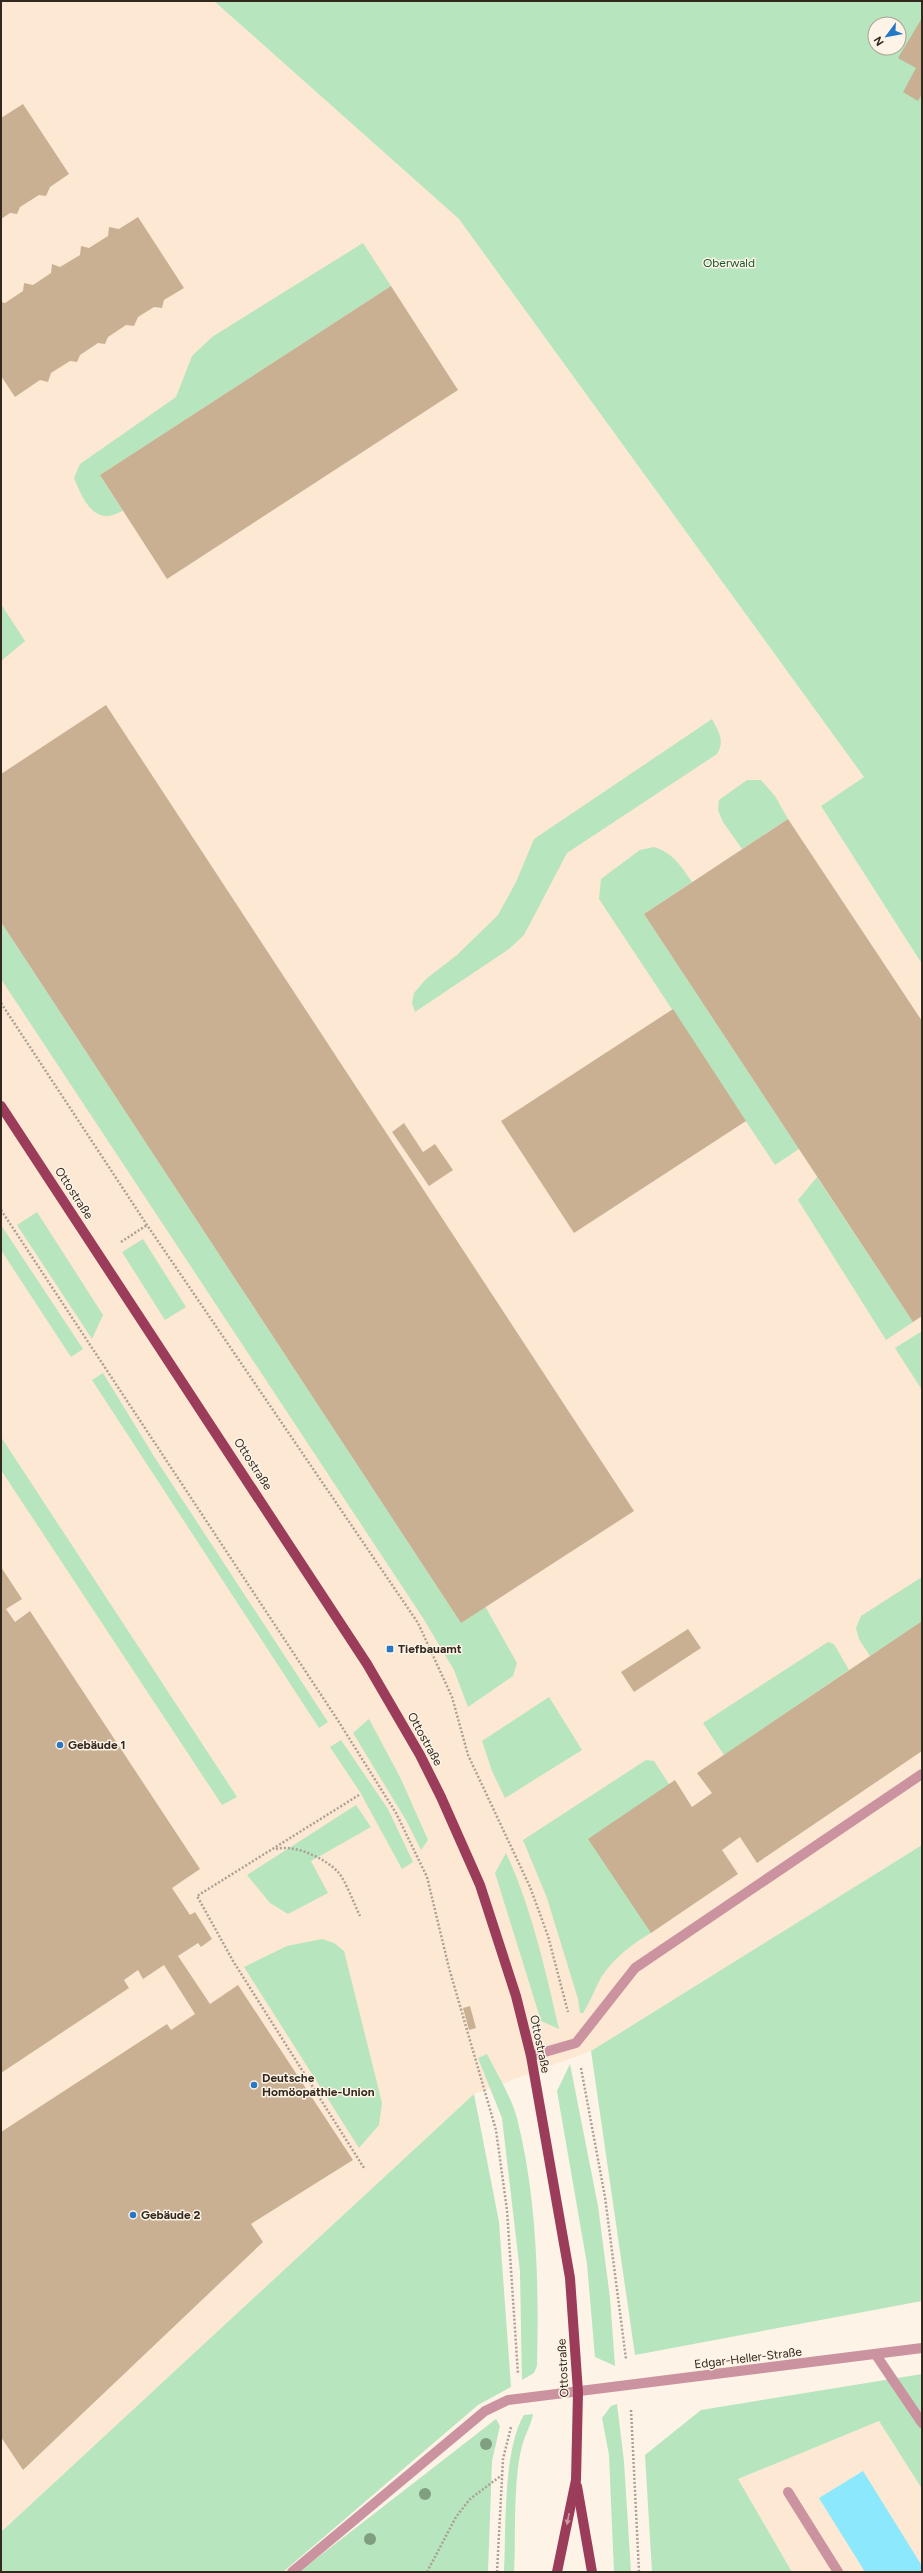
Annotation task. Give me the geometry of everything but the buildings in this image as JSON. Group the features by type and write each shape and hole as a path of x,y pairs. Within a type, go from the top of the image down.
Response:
{"main road":[{"name":"Ottostraße","path":"1,1106 328,1601 420,1755 442,1797 480,1885 516,1996 531,2056 570,2278 578,2392 576,2480 557,2572"},
{"name":"Ottostraße","path":"576,2480 592,2572"}],"street":[{"path":"531,2056 576,2043 635,1968 922,1774"},
{"name":"Edgar-Heller-Straße","path":"292,2572 485,2411 508,2400 876,2355 922,2348"},
{"path":"876,2355 922,2423"},
{"path":"788,2492 838,2572"}],"path":[{"path":"1,1003 147,1224 418,1623 452,1697"},
{"path":"1,1210 332,1712 396,1813 428,1877 461,2014 496,2130 507,2210 520,2399 507,2438 503,2458 497,2572"},
{"path":"100,1256 147,1224"},
{"path":"359,1795 197,1896 241,1974 364,2168"},
{"path":"272,1850 284,1846 304,1852 321,1860 338,1872 360,1916"},
{"path":"629,2386 640,2572"},
{"path":"427,2572 456,2518 470,2499 502,2475"}],"shaded area":[{"path":"1,1 214,1 459,219 864,777 821,806 922,964 922,1845 591,2051 474,2094 1,2532"},
{"path":"879,2421 922,2489 922,2572 792,2572 738,2479"}],"green space":[{"name":"Oberwald","path":"214,1 922,1 922,964 821,806 864,777 459,219"},
{"path":"363,243 391,286 100,475 123,511 108,516 101,515 90,508 82,496 74,478 80,464 176,397 192,356 212,337"},
{"path":"1,604 25,641 1,661"},
{"path":"712,719 719,732 721,741 717,754 567,853 524,935 509,949 415,1012 412,1003 414,993 426,979 457,955 498,915 516,882 534,839"},
{"path":"747,780 761,780 775,796 788,819 742,849 723,822 718,810 719,800"},
{"path":"654,847 671,856 680,865 692,882 644,914 799,1149 775,1165 599,899 601,879 640,850"},
{"path":"1,922 461,1623 485,1606 517,1663 513,1676 468,1707 454,1670 423,1618 1,979"},
{"path":"817,1177 913,1322 886,1340 798,1200"},
{"path":"37,1212 103,1315 92,1339 17,1225"},
{"path":"1,1225 83,1349 71,1357 1,1250"},
{"path":"143,1239 186,1307 165,1320 122,1252"},
{"path":"922,1331 922,1390 895,1348"},
{"path":"103,1373 155,1458 328,1722 319,1728 92,1380"},
{"path":"1,1437 237,1797 222,1805 1,1470"},
{"path":"922,1577 922,1621 870,1656 859,1639 856,1628 861,1616"},
{"path":"828,1642 834,1644 849,1670 724,1755 703,1723"},
{"path":"549,1697 582,1750 505,1798 492,1771 482,1741"},
{"path":"369,1719 401,1779 428,1840 421,1850 406,1820 353,1733"},
{"path":"341,1740 388,1809 413,1862 402,1869 360,1792 330,1747"},
{"path":"646,1760 654,1761 669,1784 651,1933 631,1946 612,1963 602,1976 583,2013 580,2013 578,1999 547,1898 523,1840"},
{"path":"356,1805 371,1827 311,1861 328,1893 288,1914 270,1903 247,1875"},
{"path":"922,1845 922,2301 635,2355 591,2051"},
{"path":"506,1853 531,1917 559,2029 541,2021 495,1873"},
{"path":"322,1939 334,1943 344,1951 382,2103 379,2125 359,2148 244,1967 287,1946"},
{"path":"487,2054 508,2093 517,2118 524,2148 533,2210 538,2304 537,2366 534,2373 522,2380 520,2272 502,2118 478,2058"},
{"path":"570,2064 598,2206 610,2298 615,2366 595,2357 587,2264 557,2091"},
{"path":"474,2094 499,2222 511,2387 478,2405 283,2572 1,2572 1,2532"},
{"path":"922,2374 922,2489 879,2421 738,2479 792,2572 652,2572 645,2455 701,2410"},
{"path":"617,2404 624,2462 631,2572 614,2572 609,2455 602,2418 611,2406"},
{"path":"533,2414 522,2446 517,2475 514,2572 504,2572 507,2490 512,2448 517,2430 524,2415"},
{"path":"496,2419 500,2426 492,2461 488,2572 299,2572"}],"water":[{"path":"863,2471 922,2566 922,2572 865,2572 819,2498"}],"place":[{"name":"Tiefbauamt","path":"390,1649"},
{"name":"Gebäude 1","path":"60,1745"},
{"name":"Deutsche Homöopathie-Union","path":"254,2085"},
{"name":"Gebäude 2","path":"133,2215"}]}
